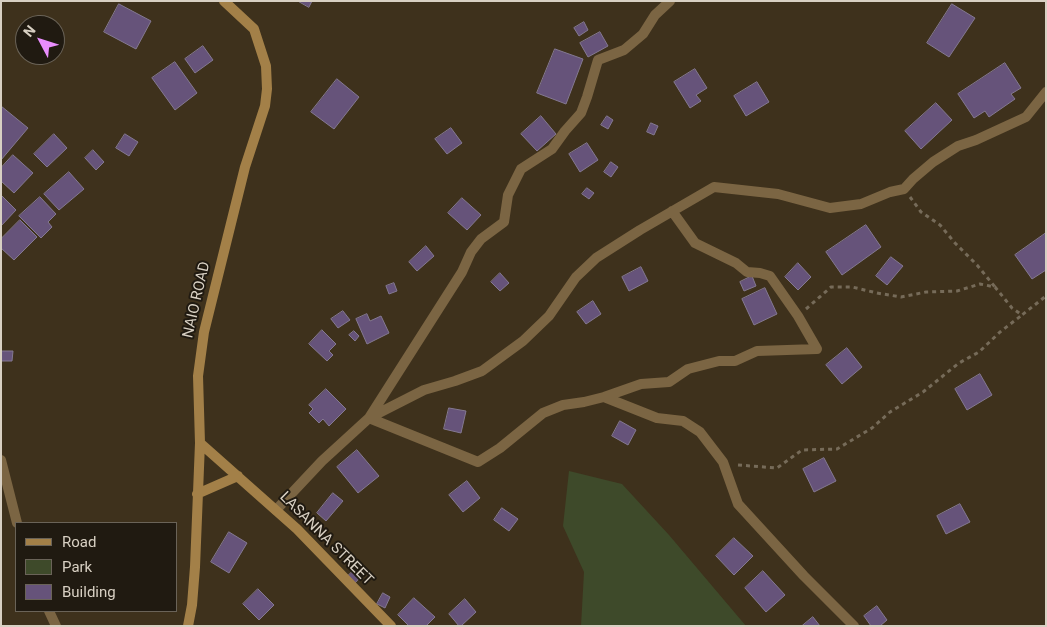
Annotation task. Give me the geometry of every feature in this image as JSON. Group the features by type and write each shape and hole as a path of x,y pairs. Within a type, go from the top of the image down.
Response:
{"street":[{"name":"NAIO ROAD","path":"188,626 195,567 200,442 198,376 204,332 245,167 265,106 267,89 266,66 254,29 224,1"},
{"path":"276,510 322,461 369,418 462,272 470,252 481,239 504,222 508,195 522,169 552,149 581,113 598,60 624,50 644,34 654,16 670,1"},
{"path":"369,418 424,390 482,371 524,341 549,316 576,277 596,258 714,187 778,194 830,208 861,204 890,192 904,189 912,179 933,162 958,146 976,140 1026,117 1046,92"},
{"path":"369,418 478,462 500,448 543,413 563,405 604,397 641,384 669,382 688,369 719,361 735,361 757,351 817,349 798,316 770,276 747,272 736,263 695,243 672,211"},
{"path":"604,397 657,418 683,421 700,432 723,462 738,504 804,576 854,626"},
{"name":"LASANNA STREET","path":"200,442 297,528 391,626"},
{"path":"1,460 17,522"},
{"path":"197,494 238,476"},
{"path":"49,612 56,626"}],"path":[{"path":"904,189 921,212 940,225 977,265 1012,308 1022,314"},
{"path":"798,316 831,286 852,287 901,297 926,292 957,292 980,284 995,287"},
{"path":"723,462 744,466 777,468 802,450 837,449 872,428 890,412 922,392 959,363 979,352 1000,332 1046,296"}],"green space":[{"path":"569,471 622,484 669,535 746,626 581,626 584,572 563,526"}],"building":[{"path":"298,1 312,1 309,7"},
{"path":"119,4 151,21 136,49 104,32"},
{"path":"952,4 975,18 949,57 927,43"},
{"path":"584,22 588,30 579,36 574,28"},
{"path":"600,32 608,46 588,57 580,43"},
{"path":"203,46 213,60 195,73 185,59"},
{"path":"555,49 583,59 566,104 537,93"},
{"path":"175,62 197,93 175,110 152,78"},
{"path":"1005,63 1021,88 1011,94 1015,99 989,117 985,111 974,118 958,94"},
{"path":"695,69 707,88 696,95 701,101 690,108 674,82"},
{"path":"337,79 359,97 334,129 311,112"},
{"path":"757,82 769,102 746,116 734,96"},
{"path":"936,103 952,120 921,149 905,131"},
{"path":"1,106 28,128 1,160"},
{"path":"541,116 556,134 537,151 521,134"},
{"path":"607,116 613,120 608,129 601,125"},
{"path":"651,123 658,126 654,135 647,132"},
{"path":"451,128 462,143 447,154 435,139"},
{"path":"54,134 67,148 47,167 34,154"},
{"path":"125,134 138,142 129,156 116,148"},
{"path":"587,143 598,160 580,172 569,154"},
{"path":"93,150 104,162 96,170 85,158"},
{"path":"13,155 33,173 14,193 1,181 1,168"},
{"path":"611,162 618,167 611,177 604,172"},
{"path":"69,172 84,189 59,210 44,194"},
{"path":"587,188 594,193 589,199 582,194"},
{"path":"1,195 16,210 1,226"},
{"path":"40,197 56,214 48,222 52,227 41,238 19,216"},
{"path":"462,198 481,215 467,230 448,213"},
{"path":"20,220 37,237 14,260 1,248 1,239"},
{"path":"866,225 881,247 842,275 826,252"},
{"path":"1046,233 1046,270 1032,279 1015,255"},
{"path":"426,246 434,256 417,271 409,262"},
{"path":"891,257 903,266 887,285 876,276"},
{"path":"798,263 811,277 798,290 785,277"},
{"path":"641,267 648,281 629,291 622,277"},
{"path":"500,273 509,283 500,291 491,282"},
{"path":"752,276 756,286 744,291 740,282"},
{"path":"394,283 397,291 389,294 386,286"},
{"path":"765,288 777,314 754,325 742,299"},
{"path":"593,301 601,314 586,324 577,312"},
{"path":"343,311 350,320 338,328 331,319"},
{"path":"367,314 370,321 381,316 389,333 367,344 356,319"},
{"path":"322,330 336,344 329,351 333,355 327,361 309,344"},
{"path":"354,331 359,336 355,341 349,335"},
{"path":"847,348 862,367 842,384 826,365"},
{"path":"2,351 13,351 12,361 2,361"},
{"path":"980,374 992,395 967,410 955,389"},
{"path":"326,389 346,409 329,426 323,419 319,423 309,413 313,409 309,405"},
{"path":"449,408 466,411 461,433 444,429"},
{"path":"620,421 636,430 628,445 612,436"},
{"path":"357,450 379,476 358,493 337,467"},
{"path":"824,458 836,481 814,492 803,469"},
{"path":"467,481 480,498 463,512 449,495"},
{"path":"333,493 343,501 326,521 317,513"},
{"path":"960,504 970,522 946,534 937,516"},
{"path":"502,508 518,519 509,531 494,520"},
{"path":"229,532 247,543 229,573 211,562"},
{"path":"734,538 753,556 734,575 716,556"},
{"path":"357,567 364,573 355,583 348,576"},
{"path":"763,571 785,595 766,612 745,588"},
{"path":"258,589 274,605 259,620 243,604"},
{"path":"383,593 390,597 385,608 377,604"},
{"path":"414,598 435,617 426,626 409,626 398,615"},
{"path":"465,599 476,612 459,626 449,614"},
{"path":"877,606 887,620 880,626 871,626 864,616"},
{"path":"813,617 820,626 802,626"}]}
